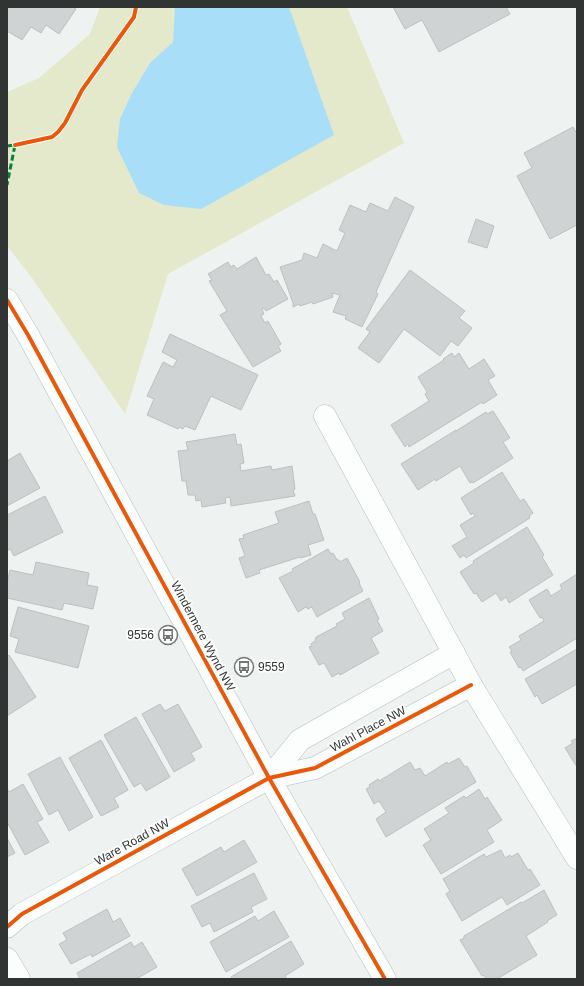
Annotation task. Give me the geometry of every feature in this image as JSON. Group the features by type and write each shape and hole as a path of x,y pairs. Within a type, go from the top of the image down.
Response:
{"street":[{"name":"Windermere Wynd NW","path":"7,300 28,335 269,778 385,979"},
{"path":"325,416 471,685 577,858"},
{"name":"Wahl Place NW","path":"269,778 300,740 454,652"},
{"name":"Wahl Place NW","path":"269,778 315,768 471,685"},
{"name":"Ware Road NW","path":"7,927 22,914 269,778"},
{"path":"7,959 19,979"}],"green space":[{"path":"100,7 347,7 404,143 168,274 125,414 32,278 7,246 7,92 39,78 90,34"}],"water":[{"path":"175,7 289,7 334,135 201,209 164,205 139,193 117,147 120,119 132,93 150,63 173,42"}],"building":[{"path":"7,7 73,7 76,9 59,34 46,25 41,33 31,27 22,40 7,31"},
{"path":"393,7 506,7 510,14 439,52 422,20 405,29"},
{"path":"573,127 577,134 577,225 550,239 517,176 532,168 524,153"},
{"path":"395,197 414,207 376,292 378,294 362,327 345,319 346,316 333,312 340,295 332,293 333,297 313,304 312,302 300,306 299,304 293,307 293,303 280,267 302,260 304,253 317,258 323,244 337,251 345,233 339,230 350,205 366,212 370,203 388,211"},
{"path":"476,219 494,226 487,248 468,242"},
{"path":"256,257 266,275 269,274 274,282 277,280 288,299 266,311 264,308 262,309 264,314 261,316 265,323 268,321 281,344 278,346 281,351 253,367 220,315 227,311 209,281 212,280 208,274 228,262 231,267 234,265 237,269"},
{"path":"410,270 465,311 459,318 472,328 458,346 451,341 440,356 404,329 379,363 358,348 370,332 366,329"},
{"path":"170,334 258,375 241,410 211,396 195,430 185,426 183,429 179,427 178,429 147,415 154,399 147,396 163,362 173,367 177,360 162,352"},
{"path":"452,353 454,357 459,353 469,369 484,359 495,376 488,380 497,395 483,404 482,402 409,447 408,444 405,447 391,425 429,401 425,394 427,392 418,377"},
{"path":"493,411 510,438 503,442 513,458 473,483 470,483 460,466 418,490 401,464 486,412 487,414"},
{"path":"235,434 237,445 241,444 244,463 240,464 241,471 271,466 272,470 292,466 295,489 293,490 295,496 231,506 230,497 225,498 226,503 202,507 201,500 196,501 195,495 188,495 186,481 182,481 178,451 188,450 186,442"},
{"path":"20,453 40,488 7,506 7,461"},
{"path":"502,472 520,501 524,499 533,513 529,516 530,518 466,558 464,555 460,558 452,546 467,537 460,525 475,516 473,513 471,515 461,498"},
{"path":"45,496 63,532 14,556 10,549 7,551 7,515"},
{"path":"309,501 324,540 308,545 311,555 259,570 260,573 246,578 239,558 245,556 239,539 244,538 243,535 279,523 275,512"},
{"path":"527,527 544,555 542,557 553,575 509,603 506,597 501,601 496,593 482,602 476,593 474,594 460,572 474,563 473,561"},
{"path":"328,549 340,562 347,558 360,582 359,583 363,591 317,617 312,607 308,609 306,607 298,612 279,578"},
{"path":"36,562 89,573 87,585 98,587 93,609 64,603 62,610 7,598 7,583 10,570 33,575"},
{"path":"577,574 577,638 523,671 521,667 519,668 510,652 512,651 509,647 521,640 519,636 544,621 542,617 540,618 529,600 547,589 551,596 562,589 560,585"},
{"path":"369,598 379,619 377,620 383,631 371,638 379,653 340,675 339,673 332,677 324,663 319,665 309,647 312,646 311,644 315,641 316,637 337,626 336,624 345,619 342,613"},
{"path":"18,607 89,626 78,668 15,652 19,639 10,636"},
{"path":"577,649 577,684 542,704 537,695 535,697 525,679"},
{"path":"9,655 36,697 7,716 7,657"},
{"path":"160,704 165,711 178,704 202,747 191,753 195,760 174,772 142,714"},
{"path":"136,717 170,777 146,791 141,783 134,787 104,735"},
{"path":"577,738 577,767 565,748 573,743 571,741"},
{"path":"101,740 128,790 114,798 119,807 101,816 69,758"},
{"path":"60,757 93,817 69,831 58,810 49,815 28,774"},
{"path":"459,758 465,767 467,766 476,782 386,837 376,819 386,812 379,801 374,804 366,789 370,787 369,785 378,779 379,781 410,762 415,770 420,768 425,776 447,762 448,764"},
{"path":"23,784 43,819 37,822 49,842 25,855 7,822 7,788 9,792"},
{"path":"479,789 485,799 487,797 502,820 487,830 494,842 441,874 423,845 431,840 424,829 449,813 445,808 464,796 466,798"},
{"path":"7,838 15,853 7,857"},
{"path":"244,840 257,862 197,896 182,869 221,847 224,852"},
{"path":"501,850 505,858 510,855 511,857 518,853 528,870 530,869 540,885 507,905 502,897 462,921 446,894 450,891 443,879 484,854 486,857"},
{"path":"254,873 267,899 251,907 253,912 214,932 210,923 202,927 191,906"},
{"path":"544,890 557,915 526,936 537,955 497,979 486,979 484,975 482,976 460,940 464,938 464,936 521,902 522,903"},
{"path":"107,909 113,922 120,918 130,936 92,957 91,954 71,964 59,944 67,940 63,933"},
{"path":"274,911 289,937 226,972 210,942 255,916 258,921"},
{"path":"291,941 304,964 285,976 287,979 232,979 231,977"},
{"path":"131,942 134,947 142,942 157,967 136,979 80,979 77,973"}],"marked path":[{"path":"7,146 15,145 7,185"}],"cycle path":[{"path":"15,145 52,137 58,132 65,123 82,90 134,17 136,7"},
{"path":"7,300 28,335 269,778 385,979"},
{"path":"7,927 22,914 269,778 315,768 471,685"}],"place":[{"name":"9556","path":"168,635"},
{"name":"9559","path":"244,667"}]}
